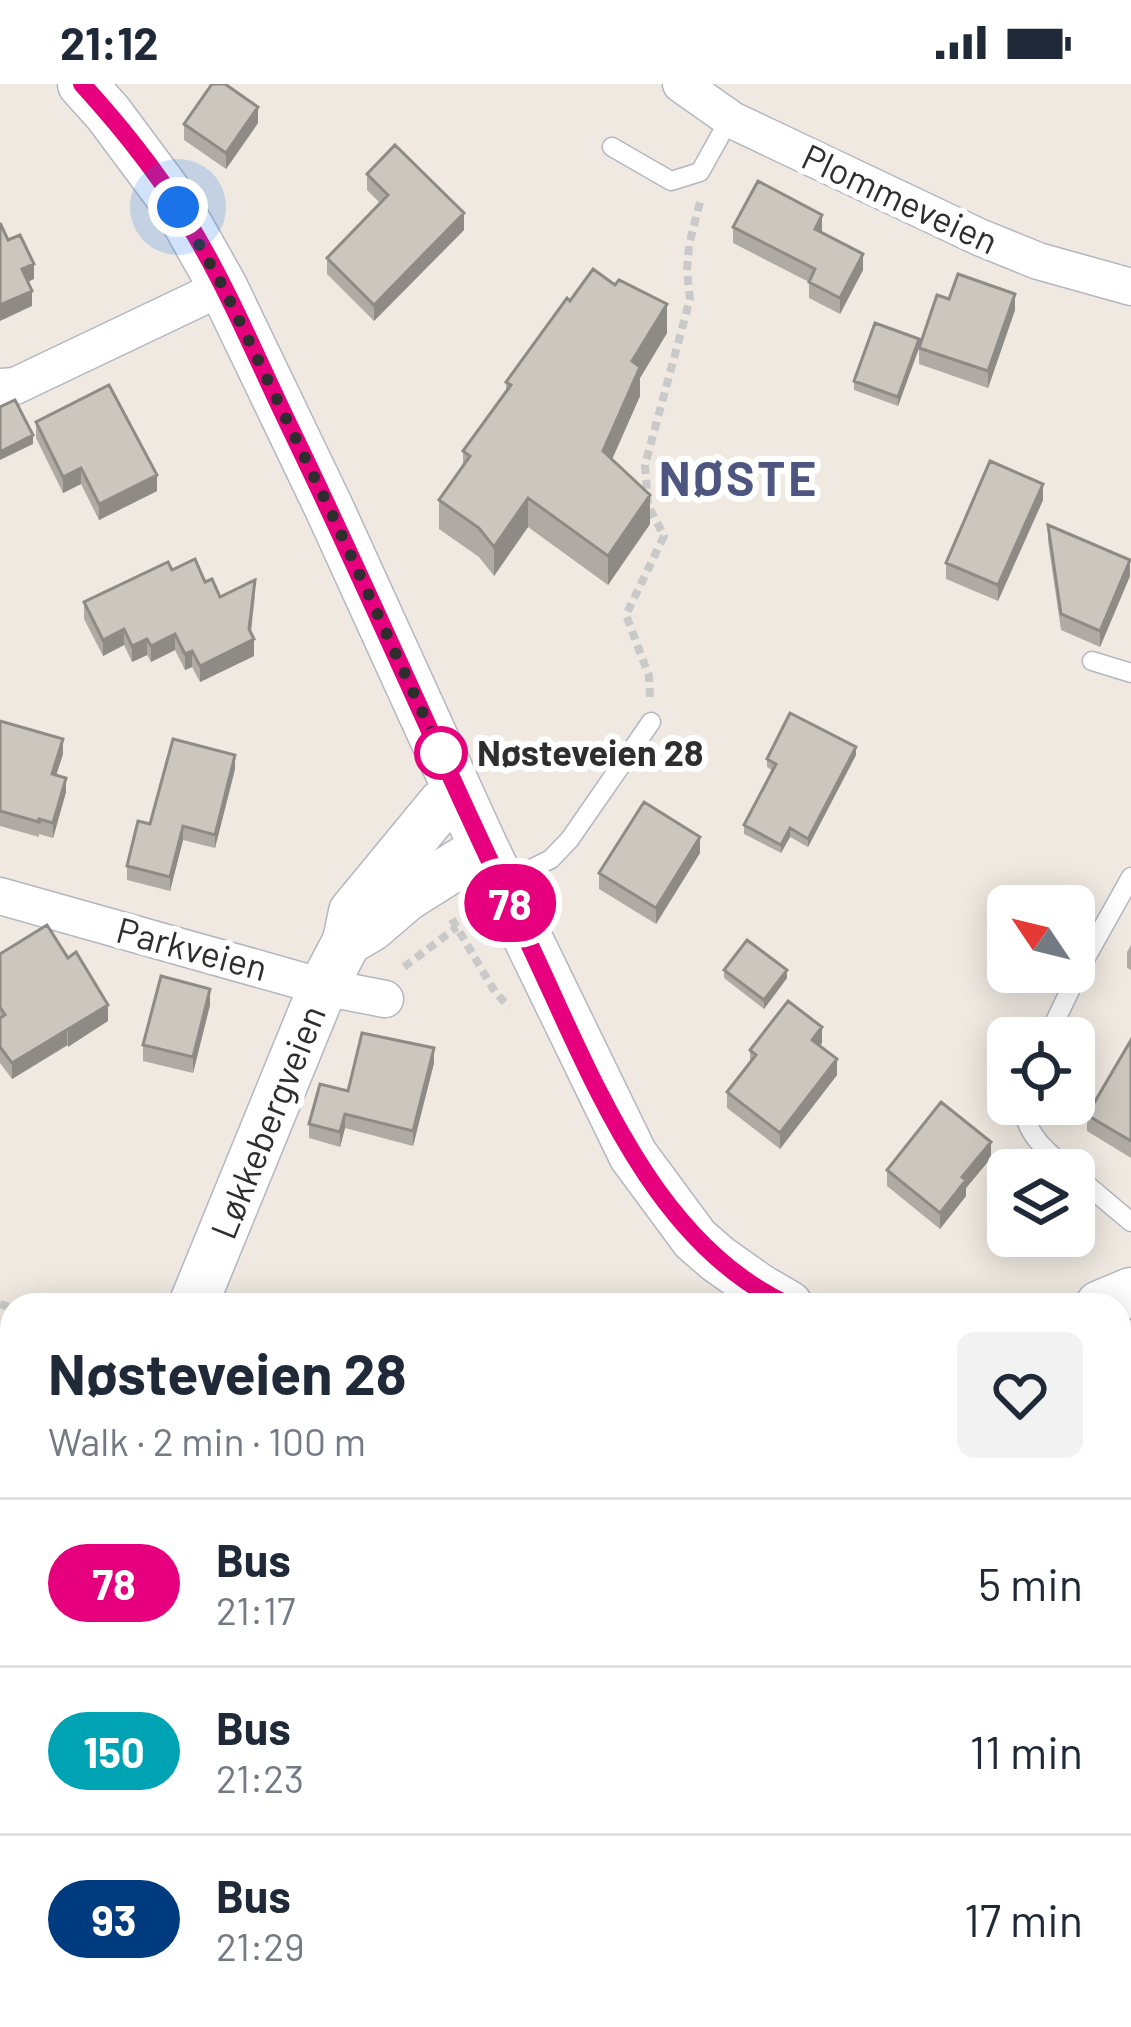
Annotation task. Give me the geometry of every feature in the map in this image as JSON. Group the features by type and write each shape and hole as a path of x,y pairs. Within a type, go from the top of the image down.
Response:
{"main road":[{"path":"82,84 178,207 223,287 492,866 633,1155 695,1239 770,1293"},
{"name":"Løkkebergveien","path":"198,1293 346,941 353,912 442,804 459,793"},
{"name":"Løkkebergveien","path":"346,941 406,897 492,866"}],"street":[{"name":"Plommeveien","path":"681,84 730,118 979,237 1038,261 1131,287"},
{"path":"0,387 15,386 223,287"},
{"name":"Parkveien","path":"0,896 323,987 380,998"}],"lane":[{"path":"612,147 671,181 700,172 730,118"},
{"path":"1092,661 1131,673"},
{"path":"492,866 551,859 651,722"},
{"path":"1057,1017 1131,877"},
{"path":"1095,1192 1131,1222"}],"path":[{"path":"645,664 626,615 664,536 648,505 645,465 690,299 689,245 700,208 700,172"},
{"path":"380,998 389,978 457,927"}],"building":[{"path":"212,84 225,84 258,107 226,153 184,124"},
{"path":"395,145 464,213 374,305 327,258 388,195 367,174"},
{"path":"758,181 822,215 815,229 863,254 840,298 809,282 815,269 733,227"},
{"path":"0,223 8,240 20,235 34,264 22,269 32,291 0,305"},
{"path":"593,269 615,285 619,280 667,304 632,361 640,367 603,451 650,495 608,556 528,498 494,547 479,528 439,500 470,456 463,451 511,385 506,382"},
{"path":"958,274 1015,294 988,371 919,348 937,295 949,299"},
{"path":"875,323 919,339 898,397 854,381"},
{"path":"109,385 157,475 99,504 81,468 63,477 36,422"},
{"path":"15,400 33,435 0,452 0,407"},
{"path":"990,461 1043,484 998,585 946,563"},
{"path":"1048,525 1130,560 1100,631 1061,614"},
{"path":"195,559 205,582 212,579 220,597 255,580 249,629 254,639 200,666 192,651 185,654 175,634 151,646 147,639 132,646 124,629 103,640 84,602 168,562 172,570"},
{"path":"790,713 856,747 808,839 790,828 781,845 744,825 776,764 767,759"},
{"path":"0,721 63,739 52,774 66,778 53,823 0,811"},
{"path":"173,739 235,755 215,835 183,826 170,877 127,866 138,821 150,824"},
{"path":"644,802 700,837 656,908 599,873"},
{"path":"47,925 68,958 76,952 108,1005 12,1063 0,1047 0,1018 5,1015 0,1007 0,954"},
{"path":"747,940 787,970 764,1000 724,970"},
{"path":"161,976 210,989 193,1057 143,1045"},
{"path":"788,1001 822,1027 812,1040 837,1059 780,1133 727,1092 756,1055 750,1050"},
{"path":"362,1033 434,1048 413,1131 345,1114 340,1132 309,1124 320,1084 348,1091"},
{"path":"1131,1040 1131,1141 1095,1120 1095,1101"},
{"path":"941,1102 991,1142 940,1213 887,1170"}],"bus line":[{"name":"78","path":"82,84 198,238 633,1155 695,1239 768,1293"}],"place":[{"name":"Nøsteveien 28","path":"441,753"}],"district":[{"name":"NØSTE","path":"739,479"}],"route":[{"path":"178,207 223,287 441,753"}]}
